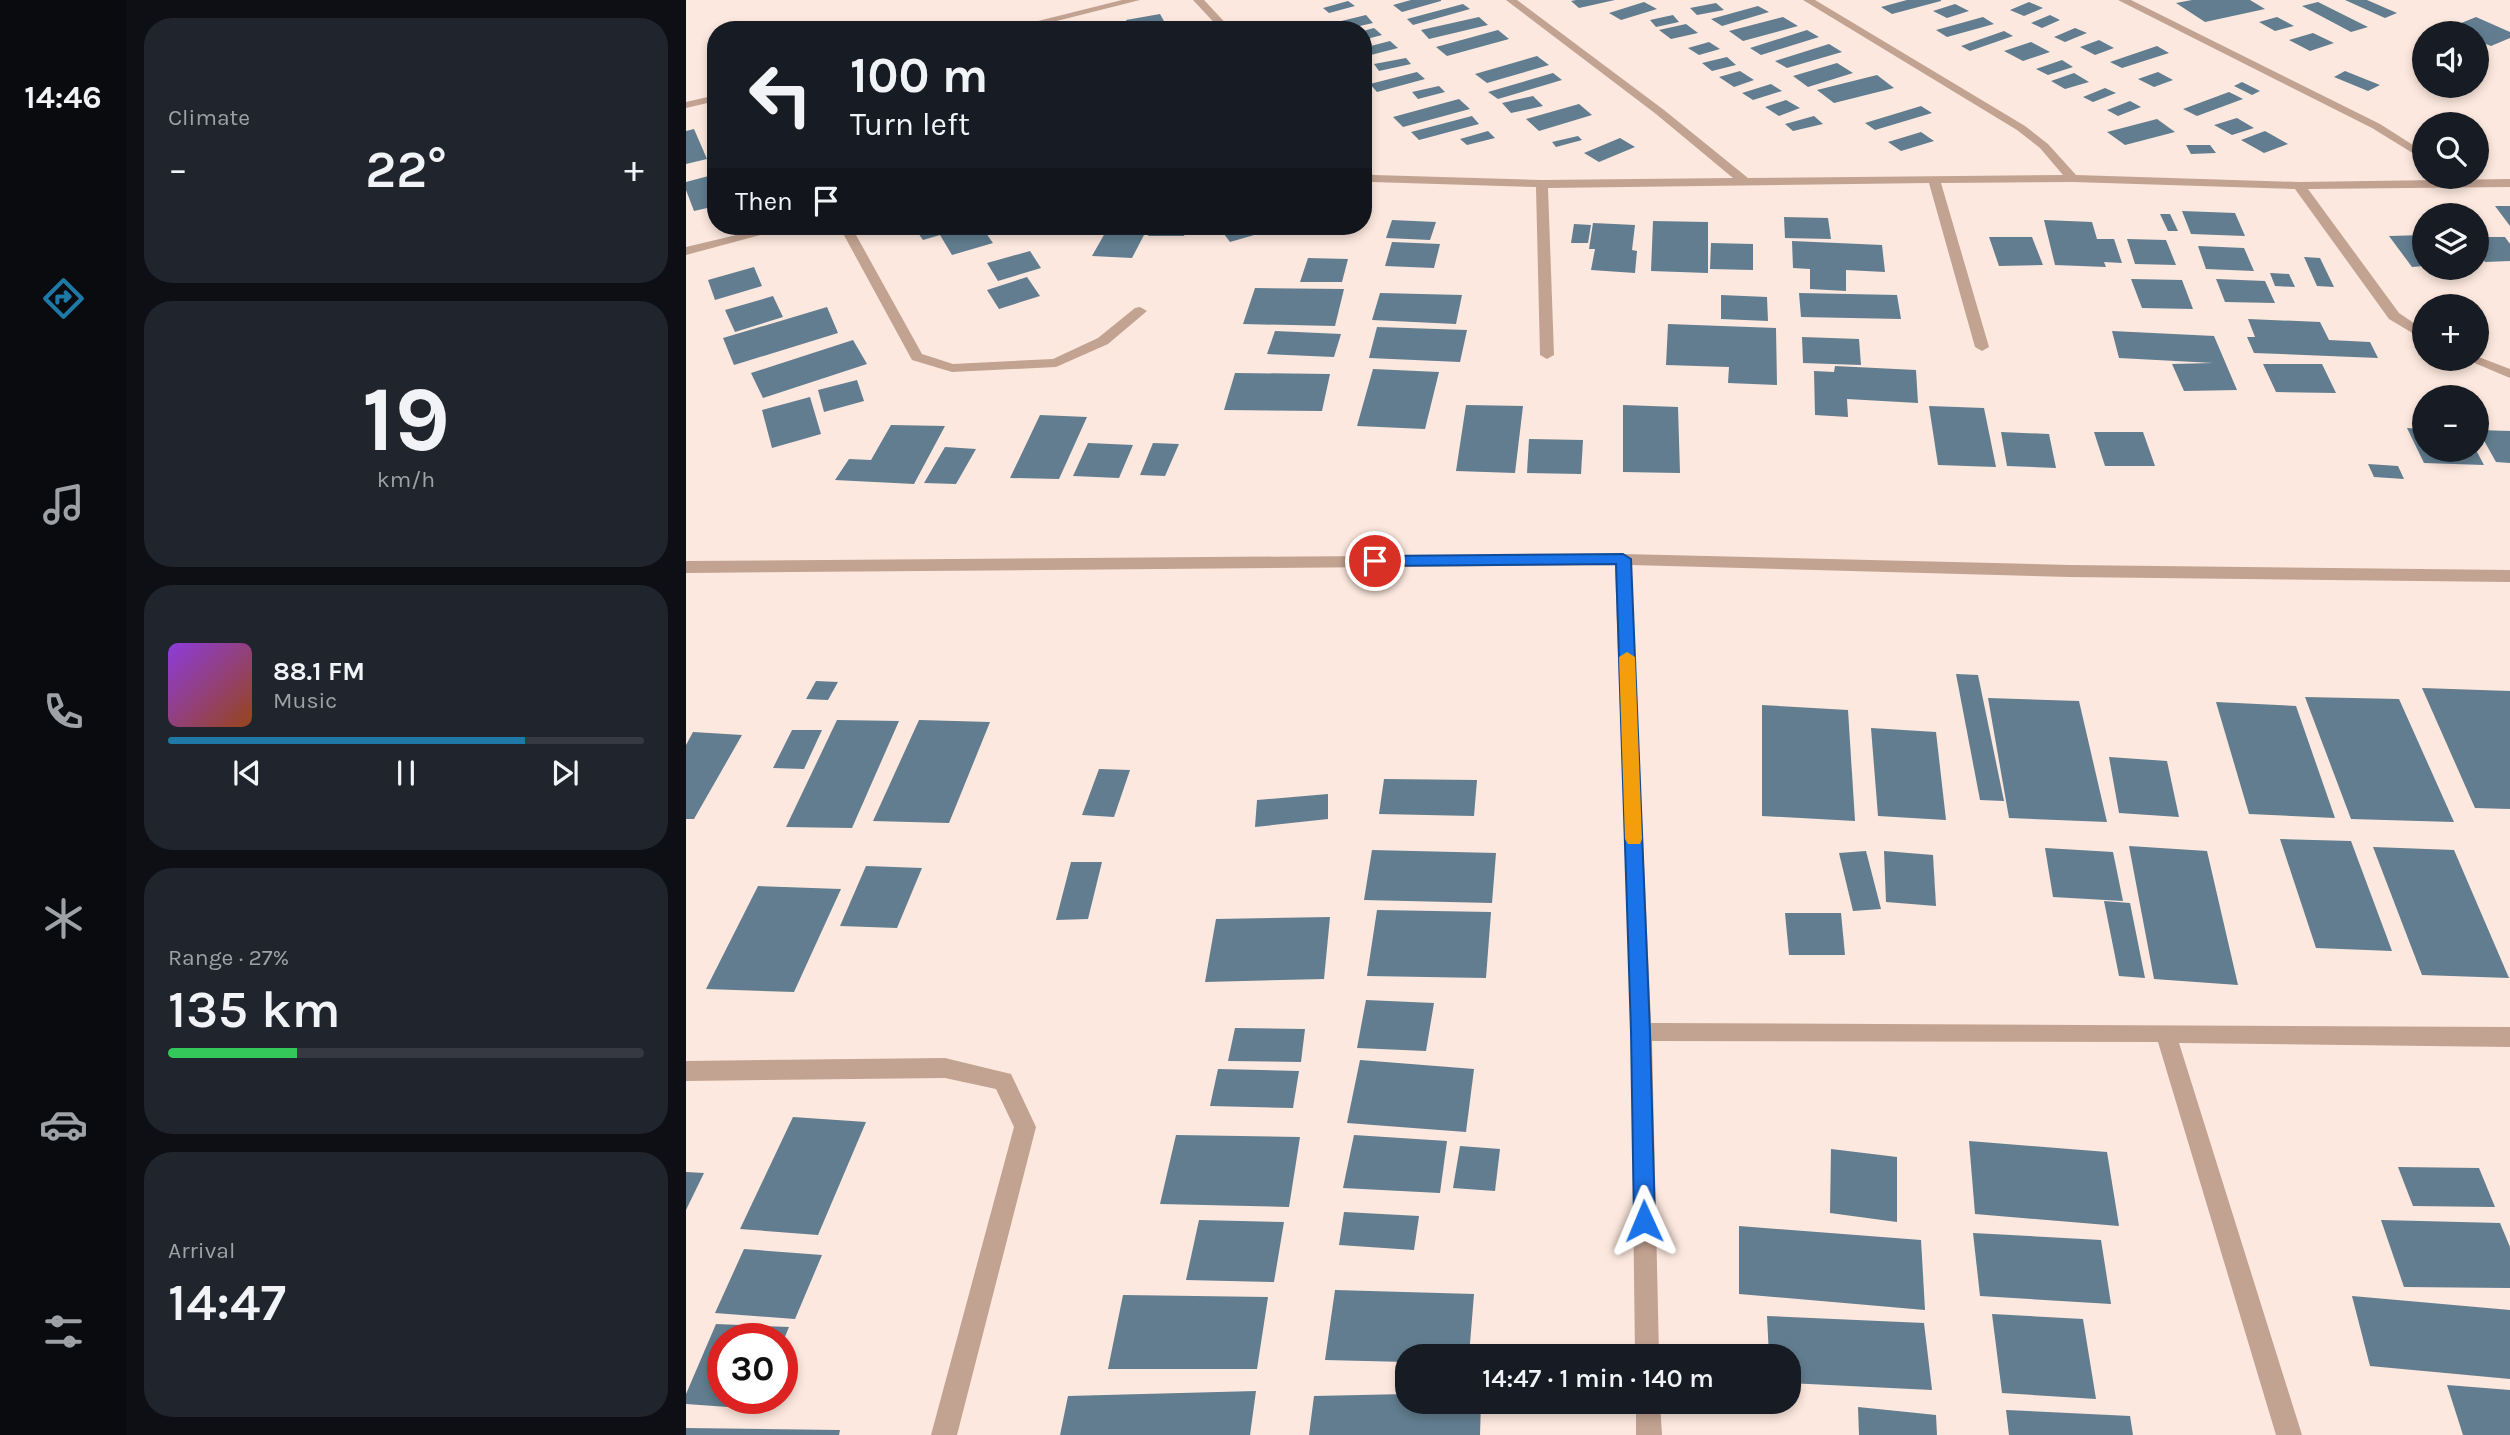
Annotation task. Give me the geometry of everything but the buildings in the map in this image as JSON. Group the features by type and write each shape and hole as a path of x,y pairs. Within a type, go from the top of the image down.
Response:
{"street":[{"path":"1045,21 1135,0"},
{"path":"1198,0 1218,21"},
{"path":"1511,0 1660,112 1744,181"},
{"path":"1808,0 2021,128 2044,146 2073,178"},
{"path":"2123,0 2376,126 2412,149"},
{"path":"686,104 707,100"},
{"path":"1372,178 1542,184 2073,178 2299,186 2412,181"},
{"path":"1934,179 1982,347"},
{"path":"2489,182 2510,183"},
{"path":"1542,184 1546,355"},
{"path":"2299,186 2393,316 2412,328"},
{"path":"686,251 751,235"},
{"path":"850,235 916,357 952,368 1056,363 1102,341 1140,311"},
{"path":"2489,366 2510,374"},
{"path":"1623,559 1641,1032 1647,1344"},
{"path":"686,567 1623,559 2070,571 2510,576"},
{"path":"1641,1032 2510,1037"},
{"path":"2166,1033 2289,1435"},
{"path":"686,1071 945,1068 1003,1081 1025,1127 944,1435"},
{"path":"1648,1414 1648,1435"}],"slow traffic":[{"path":"1627,657 1634,839"}],"route":[{"path":"1375,561 1623,559 1641,1032 1644,1221"}]}
